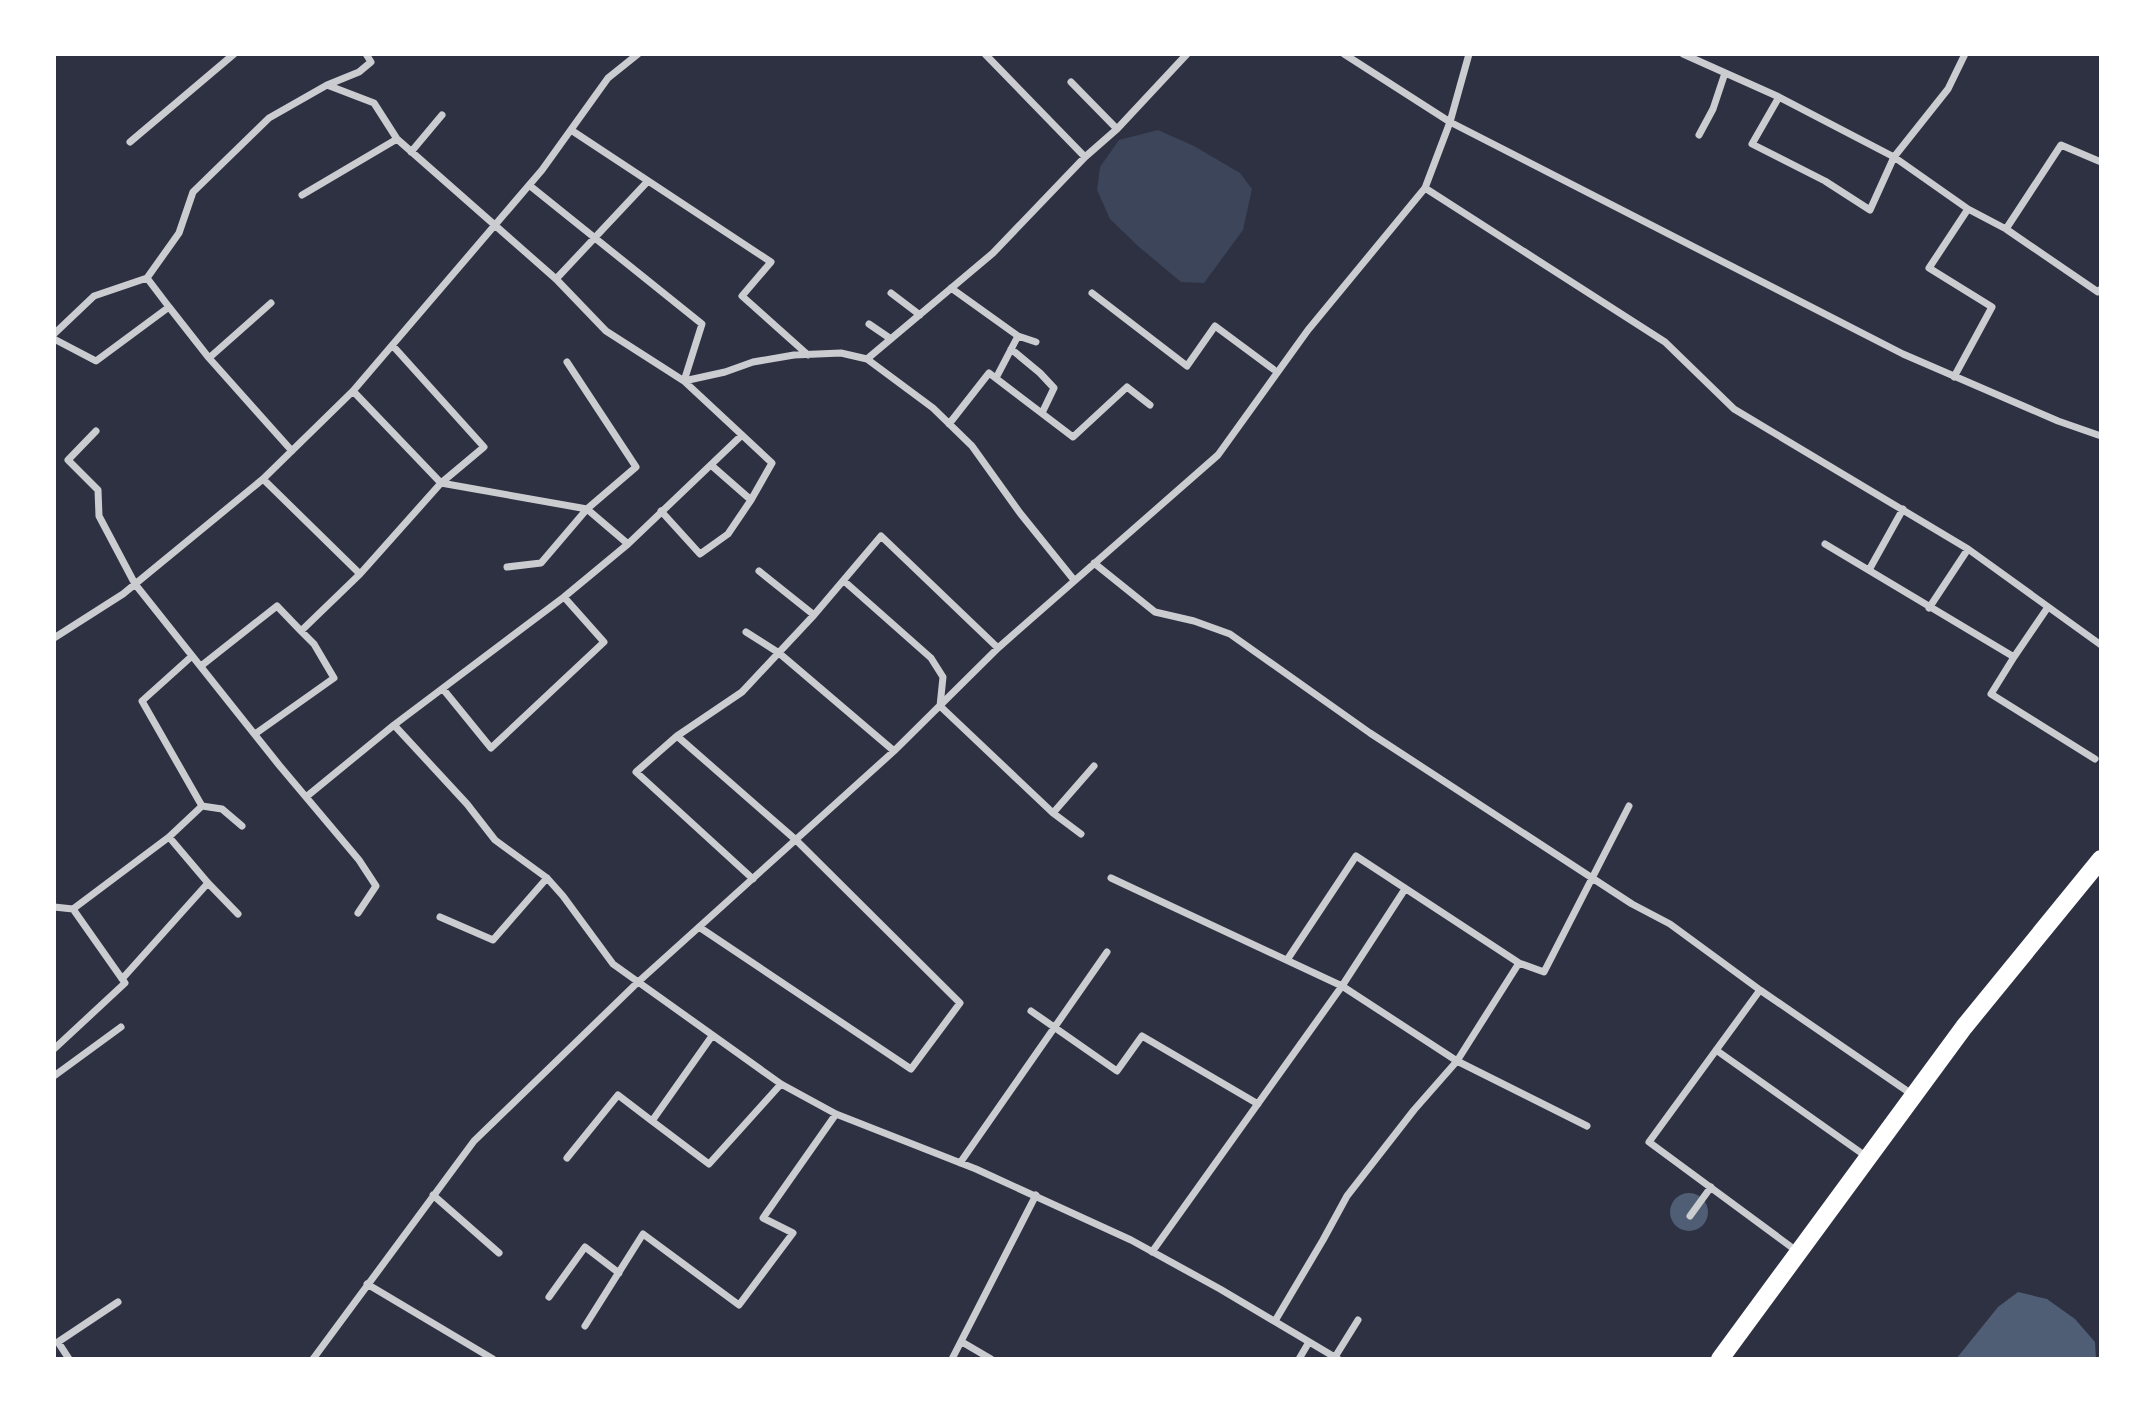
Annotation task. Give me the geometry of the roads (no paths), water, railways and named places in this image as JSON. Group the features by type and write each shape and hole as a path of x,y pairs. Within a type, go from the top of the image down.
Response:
{"highway":[{"path":"1720,1359 1964,1027 2101,859"}],"street":[{"path":"130,142 234,54"},
{"path":"169,307 96,361 54,336 94,296 147,278 179,233 193,192 269,118 327,85 359,72 371,62 366,54"},
{"path":"54,638 135,584 263,479 352,391 529,185 608,78 638,54"},
{"path":"985,54 1084,157"},
{"path":"867,359 993,253 1084,157 1117,129 1187,54"},
{"path":"1344,54 1450,122 1903,354 2058,421 2101,436"},
{"path":"313,1359 474,1141 637,983 894,751 998,648 1218,455 1308,330 1425,188 1450,122 1469,54"},
{"path":"1683,54 1779,97 1894,158 1968,209 2006,229 2098,292 2101,289"},
{"path":"1779,97 1752,144 1825,181 1870,210 1894,158 1948,89 1965,54"},
{"path":"1699,135 1713,109 1725,73"},
{"path":"1071,82 1117,129"},
{"path":"327,85 374,103 397,139 556,279 606,331 684,381 772,463 728,534 700,554 661,512"},
{"path":"411,152 442,115"},
{"path":"571,130 771,262 742,296 808,355"},
{"path":"302,195 397,139"},
{"path":"2006,229 2061,145 2101,162"},
{"path":"556,279 648,181"},
{"path":"529,185 702,324 684,381"},
{"path":"1425,188 1665,342 1734,409 1968,549 2101,645"},
{"path":"1954,377 1993,307 1929,268 1968,209"},
{"path":"147,278 209,358 292,451"},
{"path":"951,288 1018,336 1036,342"},
{"path":"891,293 920,314"},
{"path":"1092,293 1187,366 1215,326 1273,369"},
{"path":"209,358 271,303"},
{"path":"869,324 891,339"},
{"path":"996,378 1018,336"},
{"path":"301,631 360,574 441,483 484,447 393,346"},
{"path":"1012,349 1054,388 1042,413"},
{"path":"684,381 753,362 794,355 841,353 867,359 933,408 972,446 1020,513 1074,580"},
{"path":"508,567 541,563 587,509 636,467 567,362"},
{"path":"949,424 989,373 1073,437 1128,387 1150,405"},
{"path":"352,391 441,483 587,509 628,544"},
{"path":"96,431 68,460 98,490 99,516 135,584 359,860 376,886 358,913"},
{"path":"306,797 394,725 564,597 628,544 742,435"},
{"path":"711,465 751,500"},
{"path":"263,479 360,574"},
{"path":"1869,570 1903,509"},
{"path":"753,879 636,772 677,736 742,692 814,615 881,536 998,648"},
{"path":"1825,544 2014,657"},
{"path":"1930,608 1968,549"},
{"path":"1094,563 1155,612 1194,621 1230,634 1370,733 1632,904 1670,924 1760,990 1913,1095"},
{"path":"759,572 814,615"},
{"path":"844,580 931,658 943,677 940,706"},
{"path":"443,689 491,748 604,642 564,597"},
{"path":"201,666 277,606 314,645 334,678 255,734"},
{"path":"2048,607 1991,694 2095,759"},
{"path":"746,632 779,653 894,751"},
{"path":"192,656 142,701 202,806"},
{"path":"940,706 1053,813 1081,834"},
{"path":"394,725 467,804 495,840 547,878 613,964 781,1084 836,1114 1036,1195 1152,1252 1336,1358 1358,1320"},
{"path":"677,736 796,840 960,1003 911,1069 699,927"},
{"path":"1053,813 1094,766"},
{"path":"54,907 73,909 169,837 202,806 222,808 242,826"},
{"path":"1287,960 1356,856 1519,963 1544,972 1629,806"},
{"path":"169,837 238,914"},
{"path":"440,917 493,940 547,878"},
{"path":"1111,878 1342,986 1457,1060 1587,1126"},
{"path":"122,979 208,883"},
{"path":"1152,1252 1342,986 1405,889"},
{"path":"54,1049 125,983 73,909"},
{"path":"960,1163 1107,952"},
{"path":"1275,1321 1347,1196 1457,1060 1519,963"},
{"path":"1760,990 1649,1142 1798,1252"},
{"path":"1031,1011 1117,1071 1142,1036 1258,1104"},
{"path":"54,1076 121,1027"},
{"path":"652,1121 712,1036"},
{"path":"1716,1050 1868,1157"},
{"path":"567,1158 618,1095 709,1164 781,1084"},
{"path":"585,1326 643,1234 739,1305 793,1233 763,1218 836,1114"},
{"path":"1690,1216 1711,1187"},
{"path":"433,1195 499,1253"},
{"path":"952,1359 1036,1195"},
{"path":"549,1297 584,1247 618,1273"},
{"path":"367,1284 493,1359"},
{"path":"69,1359 58,1342 118,1302"},
{"path":"962,1342 991,1359"},
{"path":"1299,1359 1309,1342"}]}
